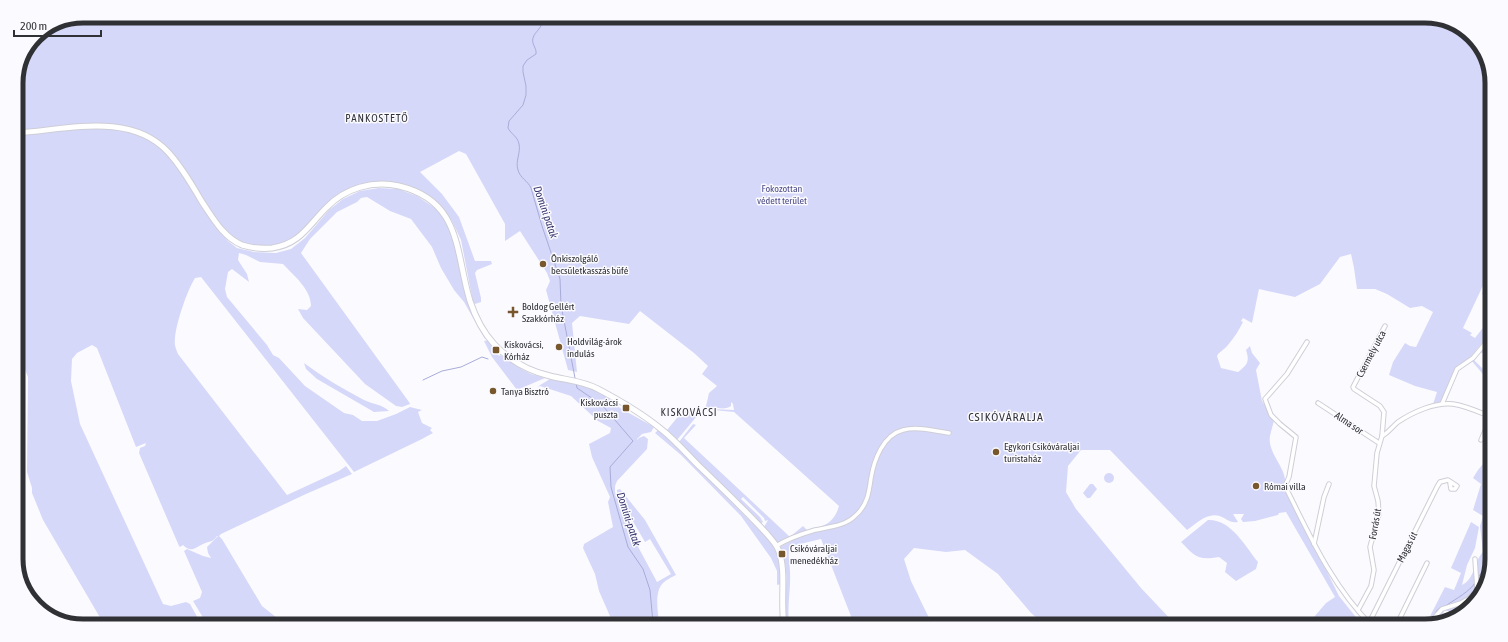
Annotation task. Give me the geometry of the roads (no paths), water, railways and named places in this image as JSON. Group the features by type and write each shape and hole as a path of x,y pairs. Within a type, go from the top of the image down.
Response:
{"main road":[{"path":"23,132 109,126 125,128 141,133 163,147 175,159 216,223 225,234 240,244 256,248 270,248 291,243 299,237 334,201 358,188 378,184 392,185 411,190 424,196 439,207 450,224 458,243 472,308 479,323 493,342 511,358 529,369 550,376 580,382 596,388 657,425 760,526 776,546 782,562 783,619"}],"street":[{"name":"Csermely utca","path":"1384,412 1380,406 1353,387 1385,326"},
{"path":"1307,342 1287,374 1265,399 1271,415 1296,437 1289,477 1285,486 1326,567 1342,590 1366,619"},
{"path":"1442,404 1458,369 1473,358 1485,344"},
{"name":"Alma sor","path":"1318,403 1379,443"},
{"path":"1382,436 1387,434 1397,423 1413,414 1442,404 1462,406 1485,415"},
{"name":"Forrás út","path":"1358,610 1371,586 1374,570 1370,547 1379,514 1378,501 1374,486 1377,453 1382,436 1384,412"},
{"path":"776,546 793,536 844,523 857,515 868,497 873,468 878,454 884,444 897,433 905,430 917,429 948,433"},
{"path":"1480,440 1485,430"},
{"name":"Magas út","path":"1373,619 1437,487 1440,482 1445,480 1448,480 1450,483"},
{"path":"1314,544 1324,497 1329,484"},
{"path":"1435,618 1442,609 1461,603 1468,599 1477,589 1475,559"},
{"path":"1400,619 1427,564"}],"waterway":[{"name":"Domini patak","path":"542,23 533,40 536,54 527,60 523,66 526,86 526,95 523,105 509,121 508,128 516,137 518,142 519,151 517,167 520,175 531,188 560,279 561,305 575,378"},
{"path":"423,380 442,371 461,367 482,357 488,359"},
{"name":"Domini-patak","path":"576,383 577,388 602,405 633,441 610,467 611,487 628,547 643,569 650,590 653,619"},
{"path":"1478,578 1484,568"},
{"path":"1436,612 1466,592 1475,583"}],"place":[{"name":"Önkiszolgáló becsületkasszás büfé","path":"543,264"},
{"name":"Boldog Gellért Szakkórház","path":"513,312"},
{"name":"Holdvilág-árok indulás","path":"559,347"},
{"name":"Kiskovácsi, Kórház","path":"496,350"},
{"name":"Tanya Bisztró","path":"493,391"},
{"name":"Kiskovácsi puszta","path":"626,408"},
{"name":"Egykori Csikóváraljai turistaház","path":"996,452"},
{"name":"Római villa","path":"1256,486"},
{"name":"Csikóváraljai menedékház","path":"782,554"}],"district":[{"name":"PANKOSTETŐ","path":"377,118"},
{"name":"KISKOVÁCSI","path":"689,412"},
{"name":"CSIKÓVÁRALJA","path":"1006,417"}],"park label":[{"name":"Fokozottan védett terület","path":"782,194"}]}
